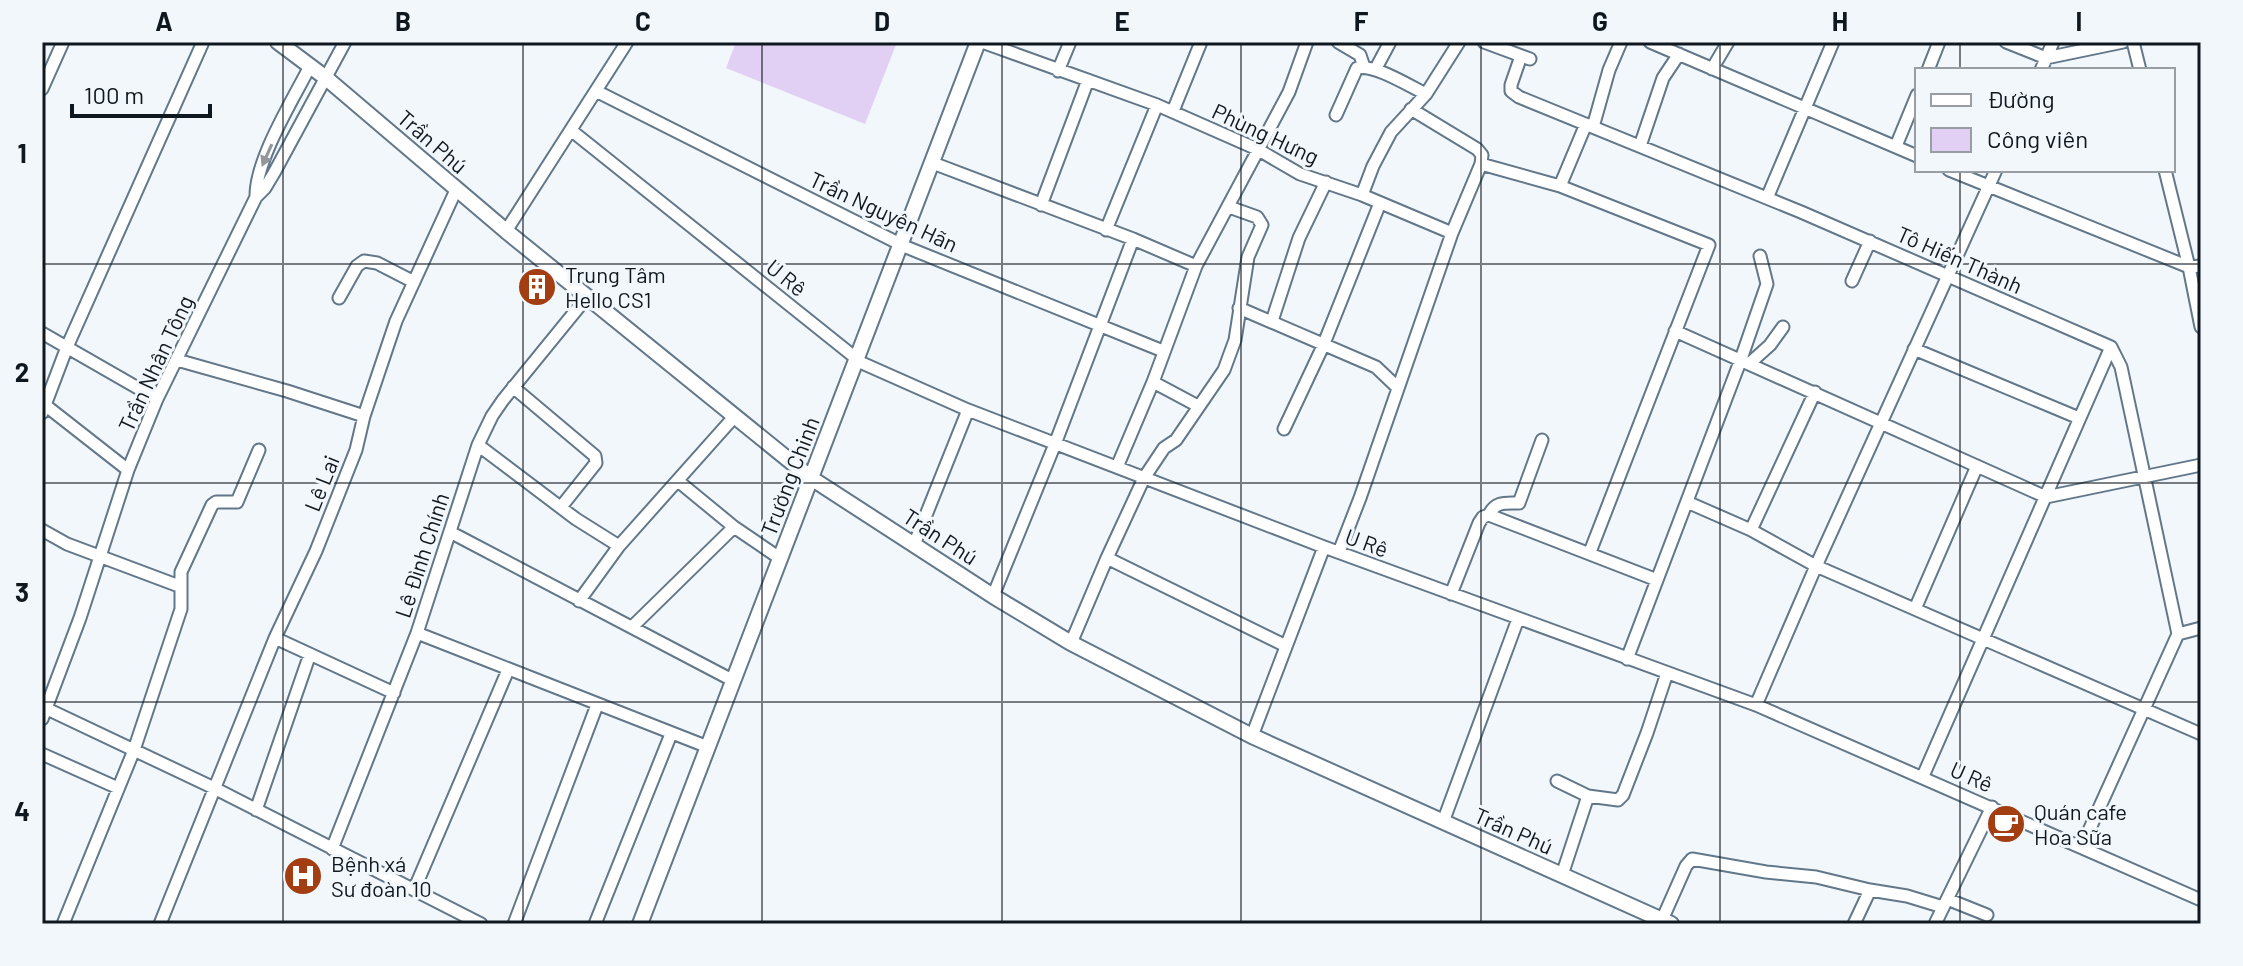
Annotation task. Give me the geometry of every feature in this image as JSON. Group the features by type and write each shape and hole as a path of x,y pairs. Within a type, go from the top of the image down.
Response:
{"street":[{"path":"42,89 63,42"},
{"path":"128,470 43,409 67,347 203,42"},
{"name":"Trần Phú","path":"278,42 326,78 456,190 814,480 993,596 1071,643 1252,736 1666,922"},
{"name":"Trần Nhân Tông","path":"43,711 101,556 128,470 157,399 256,197 269,181 345,42"},
{"path":"506,231 627,42"},
{"name":"Phùng Hưng","path":"982,42 1173,111 1257,149 1300,174 1362,195 1452,233"},
{"name":"Trường Chinh","path":"903,246 938,165 982,42"},
{"name":"Trường Chinh","path":"650,924 814,480 982,42"},
{"path":"1058,71 1070,42"},
{"path":"1173,111 1201,42"},
{"path":"1117,467 1153,382 1196,266 1289,92 1307,42"},
{"path":"1338,42 1360,55 1370,68"},
{"path":"1370,68 1390,42"},
{"path":"1362,195 1391,132 1426,94 1459,42"},
{"name":"Tô Hiến Thành","path":"1484,42 1526,58 1511,85 1511,91 1519,97 1870,241 2111,347"},
{"path":"1560,186 1590,126 1621,42"},
{"path":"1650,42 1915,155"},
{"path":"1712,69 1728,42"},
{"path":"1767,198 1833,42"},
{"path":"1929,68 1939,42"},
{"path":"2006,42 2046,58 2123,42"},
{"path":"2042,68 2053,42"},
{"path":"2133,42 2140,68"},
{"path":"1640,146 1659,88 1679,54"},
{"path":"256,197 262,165 310,66"},
{"path":"1336,115 1357,68 1370,68 1426,94"},
{"path":"1041,205 1088,80"},
{"name":"Trần Nguyên Hãn","path":"596,91 903,246 1163,351"},
{"path":"1896,146 1915,100"},
{"path":"1106,230 1157,105"},
{"path":"1339,552 1452,233 1481,164 1482,155 1477,149 1411,109"},
{"name":"U Rê","path":"572,131 860,361 968,410 1055,444 1324,547 1756,705 2201,900"},
{"path":"1481,164 1560,186 1709,245 1590,552"},
{"path":"938,165 1196,266"},
{"path":"1954,172 2195,267"},
{"path":"1756,705 1995,172"},
{"path":"2166,172 2195,267 2201,327"},
{"path":"1272,321 1299,238 1326,182"},
{"name":"Lê Lai","path":"160,924 275,638 316,551 356,450 364,416 396,321 456,190"},
{"path":"1284,429 1323,346 1380,203"},
{"path":"1071,643 1144,478 1164,448 1176,440 1224,370 1235,340 1248,257 1262,225 1257,217 1229,207"},
{"path":"993,596 1133,239"},
{"path":"1852,281 1870,241"},
{"path":"1627,659 1687,502 1746,361 1767,284 1760,256"},
{"path":"339,298 357,266 364,261 377,263 414,282"},
{"path":"1767,284 1781,278"},
{"name":"Lê Đình Chính","path":"332,849 417,633 478,445 492,416 513,387 587,297"},
{"path":"1239,308 1376,367 1398,388"},
{"path":"1746,361 1770,345 1783,327"},
{"path":"1675,331 2046,497 2201,465"},
{"path":"42,333 157,399"},
{"path":"1923,776 2111,347"},
{"path":"2082,846 2178,634 2121,367 2111,347"},
{"path":"1914,349 2079,418"},
{"path":"177,360 364,416"},
{"path":"1153,382 1198,406"},
{"path":"513,387 595,456 596,463 561,507"},
{"path":"1751,530 1815,392"},
{"path":"914,545 968,410"},
{"path":"579,601 619,546 734,417"},
{"path":"1489,515 1499,503 1519,503 1542,440"},
{"path":"478,445 591,529 619,546"},
{"path":"63,924 134,750 181,609 181,572 212,505 216,502 237,502 259,450"},
{"path":"1915,609 1977,466"},
{"name":"Trường Chinh","path":"640,924 814,480"},
{"path":"678,481 734,527 781,559"},
{"path":"1687,502 1751,530 1816,566 2201,734"},
{"path":"1451,594 1479,523 1489,515 1657,580"},
{"path":"632,627 734,527"},
{"path":"42,530 67,544 179,586"},
{"path":"450,532 734,681"},
{"path":"1252,736 1324,547"},
{"path":"1107,558 1286,646"},
{"path":"1443,822 1518,619"},
{"path":"2178,634 2201,628"},
{"path":"417,633 708,747"},
{"path":"275,638 394,693"},
{"path":"256,810 310,654"},
{"path":"414,890 508,670"},
{"path":"1557,781 1588,796 1618,800 1623,795 1647,733 1667,673"},
{"path":"514,924 597,705"},
{"path":"43,711 214,788 481,924"},
{"path":"595,924 671,734"},
{"path":"42,754 118,788"},
{"path":"1562,875 1588,796"},
{"path":"1935,924 1992,807"},
{"path":"1666,922 1686,866 1692,859 1816,877 1945,903 1987,915"},
{"path":"1854,924 1870,890"}],"green space":[{"path":"736,42 897,42 865,124 726,68"}],"place":[{"name":"Trung Tâm Hello CS1","path":"537,287"},
{"name":"Quán cafe Hoa Sữa","path":"2006,824"},
{"name":"Bệnh xá Sư đoàn 10","path":"303,876"}]}
